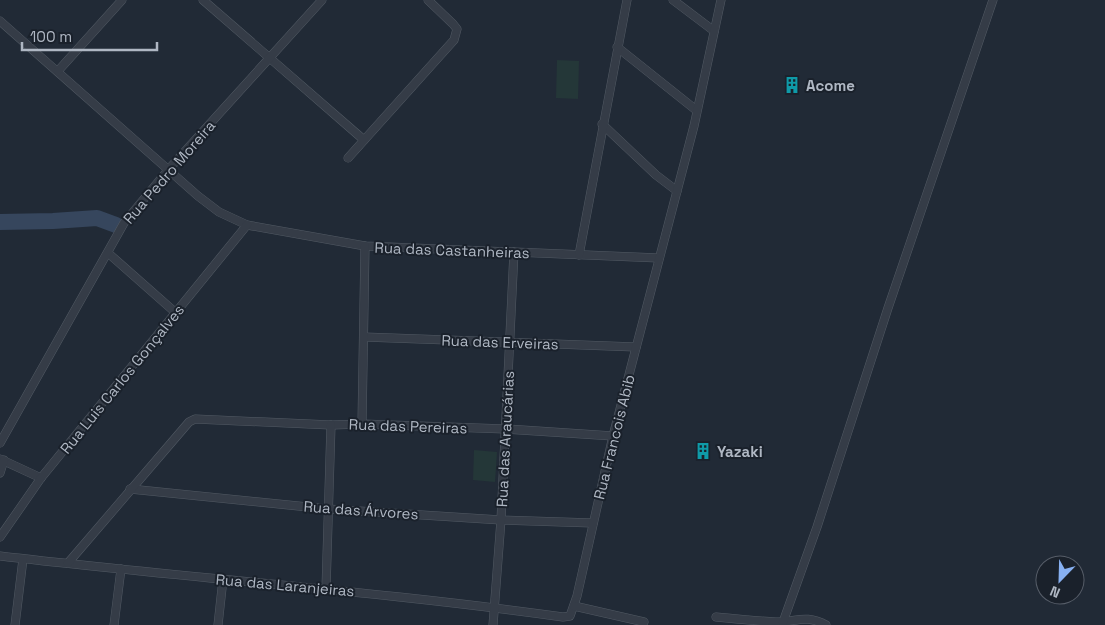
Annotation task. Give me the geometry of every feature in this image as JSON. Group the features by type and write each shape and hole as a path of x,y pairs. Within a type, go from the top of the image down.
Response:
{"street":[{"path":"58,71 122,0"},
{"path":"203,0 364,140"},
{"name":"Rua Pedro Moreira","path":"0,443 124,223 168,170 322,0"},
{"path":"348,158 454,40 457,29 454,24 428,0"},
{"path":"579,255 602,124 627,0"},
{"path":"673,0 714,31"},
{"name":"Rua Francois Abib","path":"570,616 574,606 613,436 677,191 721,0"},
{"path":"783,622 817,527 888,308 993,0"},
{"name":"Rua das Castanheiras","path":"0,21 198,196 219,212 247,225 365,246 659,258"},
{"path":"617,47 696,110"},
{"path":"602,124 656,175 677,191"},
{"name":"Rua Luis Carlos Gonçalves","path":"0,536 41,478 247,225"},
{"path":"362,424 365,246"},
{"name":"Rua das Araucárias","path":"493,625 501,520 514,252"},
{"path":"108,253 176,312"},
{"name":"Rua das Erveiras","path":"364,337 636,347"},
{"name":"Rua das Pereiras","path":"130,489 189,422 203,419 331,425 362,424 506,429 613,436"},
{"path":"326,589 331,425"},
{"path":"0,473 2,459 41,478"},
{"path":"68,563 130,489"},
{"name":"Rua das Árvores","path":"130,489 328,508 501,520 593,523"},
{"name":"Rua das Laranjeiras","path":"0,556 326,589 563,617 570,616"},
{"path":"15,625 23,558"},
{"path":"114,625 120,569"},
{"path":"218,625 223,579"},
{"path":"574,606 644,622"},
{"path":"716,617 749,621 810,622 826,625"}],"shaded area":[{"path":"557,60 579,61 578,99 556,98"},
{"path":"474,450 497,452 495,482 473,480"}],"waterway":[{"path":"0,222 97,218 116,225"}],"place":[{"name":"Acome","path":"792,85"},
{"name":"Yazaki","path":"703,451"}]}
